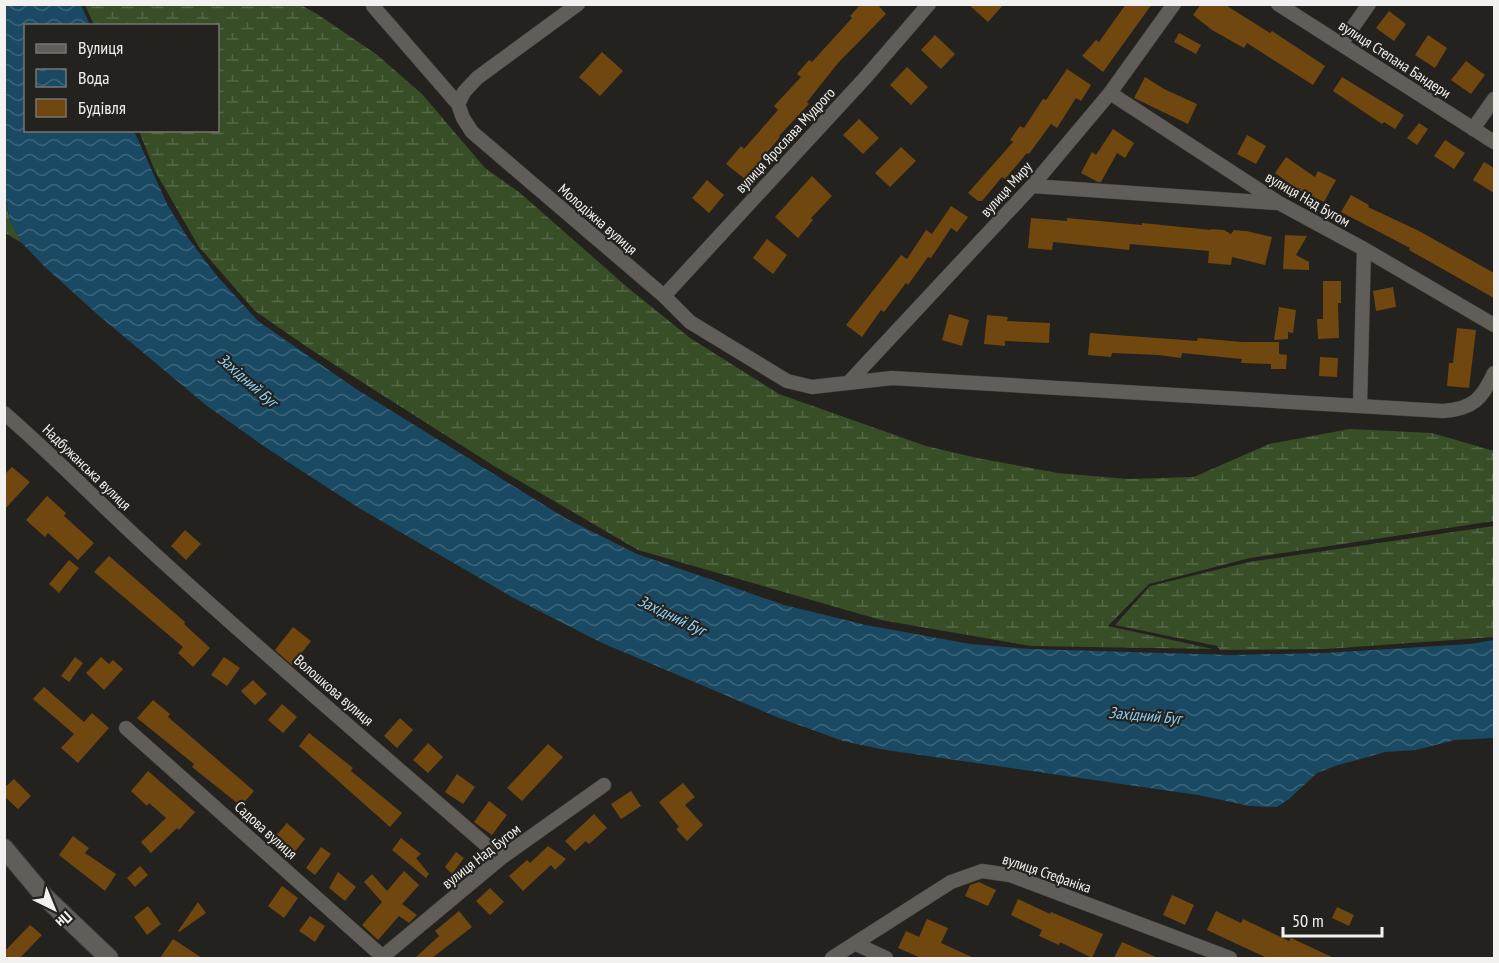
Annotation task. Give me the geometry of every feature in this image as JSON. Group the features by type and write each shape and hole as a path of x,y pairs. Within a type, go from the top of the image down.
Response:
{"street":[{"name":"вулиця Ярослава Мудрого","path":"664,296 865,78 929,4"},
{"name":"вулиця Миру","path":"849,382 1032,186 1110,93 1174,4"},
{"name":"вулиця Степана Бандери","path":"1278,4 1494,142"},
{"path":"1341,44 1369,4"},
{"path":"458,104 464,92 477,78 576,5"},
{"name":"Молодіжна вулиця","path":"373,6 458,104 472,132 664,296 690,322 787,381 812,387 892,378 1443,411 1461,410 1476,401 1492,379"},
{"name":"вулиця Над Бугом","path":"1110,93 1279,203 1364,249 1494,326"},
{"path":"1473,129 1494,99"},
{"path":"1032,186 1279,203"},
{"path":"1360,406 1364,249"},
{"name":"Надбужанська вулиця","path":"4,413 39,443 146,546"},
{"name":"Волошкова вулиця","path":"146,546 501,858"},
{"name":"Садова вулиця","path":"126,728 382,958"},
{"name":"вулиця Над Бугом","path":"382,958 501,858 604,785"},
{"path":"4,848 45,897 109,958"},
{"name":"вулиця Стефаніка","path":"832,958 951,882 982,871 1010,875 1230,958"},
{"path":"856,944 886,958"}],"green space":[{"path":"299,4 317,14 376,54 422,94 485,168 519,192 627,287 690,338 779,394 926,446 1058,473 1128,479 1194,477 1269,444 1350,429 1432,433 1494,451 1494,521 1250,558 1149,584 1108,626 1213,649 1031,646 881,620 638,550 494,466 310,349 255,311 199,247 155,171 139,132 219,132 219,24 94,24 85,5"},
{"path":"4,196 10,221 22,243 5,233"},
{"path":"1494,526 1494,637 1326,649 1220,650 1217,646 1115,625 1150,586 1249,562"}],"water":[{"name":"Західний Буг","path":"4,5 81,5 90,24 24,24 24,132 134,132 168,206 188,238 217,276 258,321 356,389 565,518 637,554 784,605 866,625 970,644 1029,649 1231,655 1323,653 1470,644 1494,640 1494,738 1455,740 1416,750 1385,752 1335,766 1317,773 1277,807 1250,806 1198,795 886,750 843,741 777,717 600,642 512,597 359,508 268,449 207,406 97,314 45,267 22,243 10,221 5,196"}],"building":[{"path":"861,4 877,4 886,14 838,63 807,102 809,104 779,136 745,179 726,164 741,146 744,149 778,110 774,106 801,77 797,74 809,60 812,62 852,18 850,16"},
{"path":"968,4 1004,4 988,22"},
{"path":"1126,4 1152,4 1103,72 1082,56 1096,40 1099,42"},
{"path":"1201,4 1224,4 1270,33 1272,31 1325,66 1313,85 1247,43 1244,48 1212,30 1193,15"},
{"path":"1389,11 1406,24 1394,41 1376,28"},
{"path":"1179,33 1201,45 1196,54 1174,42"},
{"path":"935,35 955,54 941,69 921,50"},
{"path":"1428,35 1447,48 1435,68 1415,55"},
{"path":"602,52 623,71 600,96 579,77"},
{"path":"1466,61 1485,75 1471,94 1451,80"},
{"path":"907,67 928,87 911,105 890,85"},
{"path":"1067,69 1091,85 1081,101 1076,98 1057,128 1051,124 1029,154 1027,153 1005,179 1002,177 982,201 978,201 968,193 1013,142 1010,140 1020,126 1024,128"},
{"path":"1145,77 1164,89 1197,104 1188,124 1134,98"},
{"path":"1342,77 1404,115 1395,129 1384,122 1382,124 1333,91"},
{"path":"859,119 879,138 863,154 843,135"},
{"path":"1419,123 1428,129 1417,145 1407,138"},
{"path":"1113,129 1134,143 1125,158 1117,153 1101,182 1098,182 1081,173 1092,152 1096,155"},
{"path":"1247,135 1266,146 1256,164 1237,154"},
{"path":"1445,140 1465,153 1454,169 1434,156"},
{"path":"901,147 916,161 890,187 875,173"},
{"path":"1286,157 1315,177 1318,171 1336,180 1324,202 1294,187 1275,173"},
{"path":"1484,162 1494,168 1494,193 1473,180"},
{"path":"812,176 832,196 811,218 813,220 798,238 775,217"},
{"path":"707,180 724,195 709,213 692,198"},
{"path":"1351,195 1369,205 1368,207 1419,231 1494,273 1494,298 1409,250 1410,248 1341,212"},
{"path":"951,206 968,217 957,232 951,228 931,258 928,257 908,285 906,283 884,312 881,310 862,337 846,325 901,255 907,259 926,230 932,234"},
{"path":"1031,218 1067,221 1067,218 1142,225 1142,223 1224,230 1231,234 1234,230 1272,237 1265,265 1232,257 1231,265 1208,263 1209,251 1130,244 1129,250 1053,242 1052,250 1028,248"},
{"path":"1285,235 1307,236 1296,255 1309,262 1309,270 1283,269"},
{"path":"767,239 787,255 773,274 753,258"},
{"path":"1323,281 1341,281 1341,303 1338,303 1339,338 1318,339 1317,319 1323,319"},
{"path":"1393,287 1396,307 1376,311 1373,291"},
{"path":"1279,307 1296,310 1293,333 1288,332 1288,339 1274,340"},
{"path":"949,314 969,320 962,346 942,340"},
{"path":"987,315 1008,317 1007,321 1050,323 1049,343 1005,341 1005,346 984,344"},
{"path":"1457,328 1476,330 1469,388 1447,386 1449,363 1453,363"},
{"path":"1090,333 1197,341 1198,338 1242,342 1279,342 1279,354 1287,355 1286,369 1271,369 1271,364 1241,363 1242,359 1182,353 1181,358 1112,353 1111,357 1088,355"},
{"path":"1320,357 1338,358 1337,377 1319,376"},
{"path":"12,467 30,482 4,510 4,475"},
{"path":"47,496 66,513 64,516 94,543 78,560 48,533 45,537 26,520"},
{"path":"185,530 201,544 186,560 171,546"},
{"path":"109,556 185,622 184,624 210,648 193,667 178,653 183,647 94,572"},
{"path":"69,560 79,568 59,593 49,584"},
{"path":"293,627 311,641 292,665 275,650"},
{"path":"75,657 83,663 69,682 61,676"},
{"path":"101,657 109,664 113,660 123,669 104,690 86,673"},
{"path":"224,657 240,668 227,686 211,675"},
{"path":"253,680 267,694 255,705 241,691"},
{"path":"44,687 84,722 92,713 109,728 78,763 61,748 74,734 33,699"},
{"path":"153,700 170,714 168,717 254,791 241,806 192,767 194,764 137,718"},
{"path":"282,704 297,717 283,733 268,720"},
{"path":"400,718 413,730 397,748 384,736"},
{"path":"309,733 353,768 351,771 402,813 390,827 299,746"},
{"path":"428,743 443,757 428,773 413,760"},
{"path":"548,744 563,757 522,801 507,788"},
{"path":"148,771 195,812 179,830 177,828 151,853 141,842 166,818 149,803 147,806 131,791"},
{"path":"457,774 475,787 463,804 445,792"},
{"path":"14,779 31,796 18,809 4,796 4,788"},
{"path":"683,783 695,797 685,805 703,825 687,841 676,829 679,827 659,802"},
{"path":"631,791 641,806 621,819 611,804"},
{"path":"489,801 507,815 492,835 474,822"},
{"path":"594,814 607,828 589,844 586,841 575,851 565,841"},
{"path":"287,823 305,839 292,855 273,839"},
{"path":"73,836 89,848 85,853 116,874 105,891 59,855"},
{"path":"401,838 421,854 416,858 429,874 426,878 392,850"},
{"path":"548,846 566,859 555,870 551,865 523,891 509,876 527,860 530,863"},
{"path":"321,847 331,854 315,875 306,868"},
{"path":"456,852 464,858 452,874 445,867"},
{"path":"140,866 148,875 135,887 127,878"},
{"path":"404,871 419,885 402,904 417,915 409,923 399,916 378,940 362,925 382,902 364,882 372,874 387,891"},
{"path":"338,872 356,887 345,901 329,888"},
{"path":"979,882 996,890 988,906 965,896 970,885"},
{"path":"282,886 298,898 284,918 268,906"},
{"path":"490,888 504,902 490,915 476,901"},
{"path":"1172,895 1194,905 1185,925 1163,915"},
{"path":"1018,899 1103,934 1092,958 1060,942 1059,945 1039,936 1042,930 1011,915"},
{"path":"198,902 206,913 179,932 178,931"},
{"path":"148,906 161,924 147,935 134,917"},
{"path":"1337,907 1354,915 1349,926 1332,918"},
{"path":"459,911 472,927 432,958 415,958 439,936 435,931"},
{"path":"1216,911 1241,923 1243,919 1289,941 1291,938 1334,958 1267,958 1207,930"},
{"path":"310,916 325,926 315,942 299,931"},
{"path":"927,919 948,928 941,943 974,958 921,958 898,948 906,931 919,937"},
{"path":"30,925 42,935 20,958 4,958 4,952"},
{"path":"173,939 202,958 160,958"},
{"path":"1122,942 1158,958 1114,958"}]}
